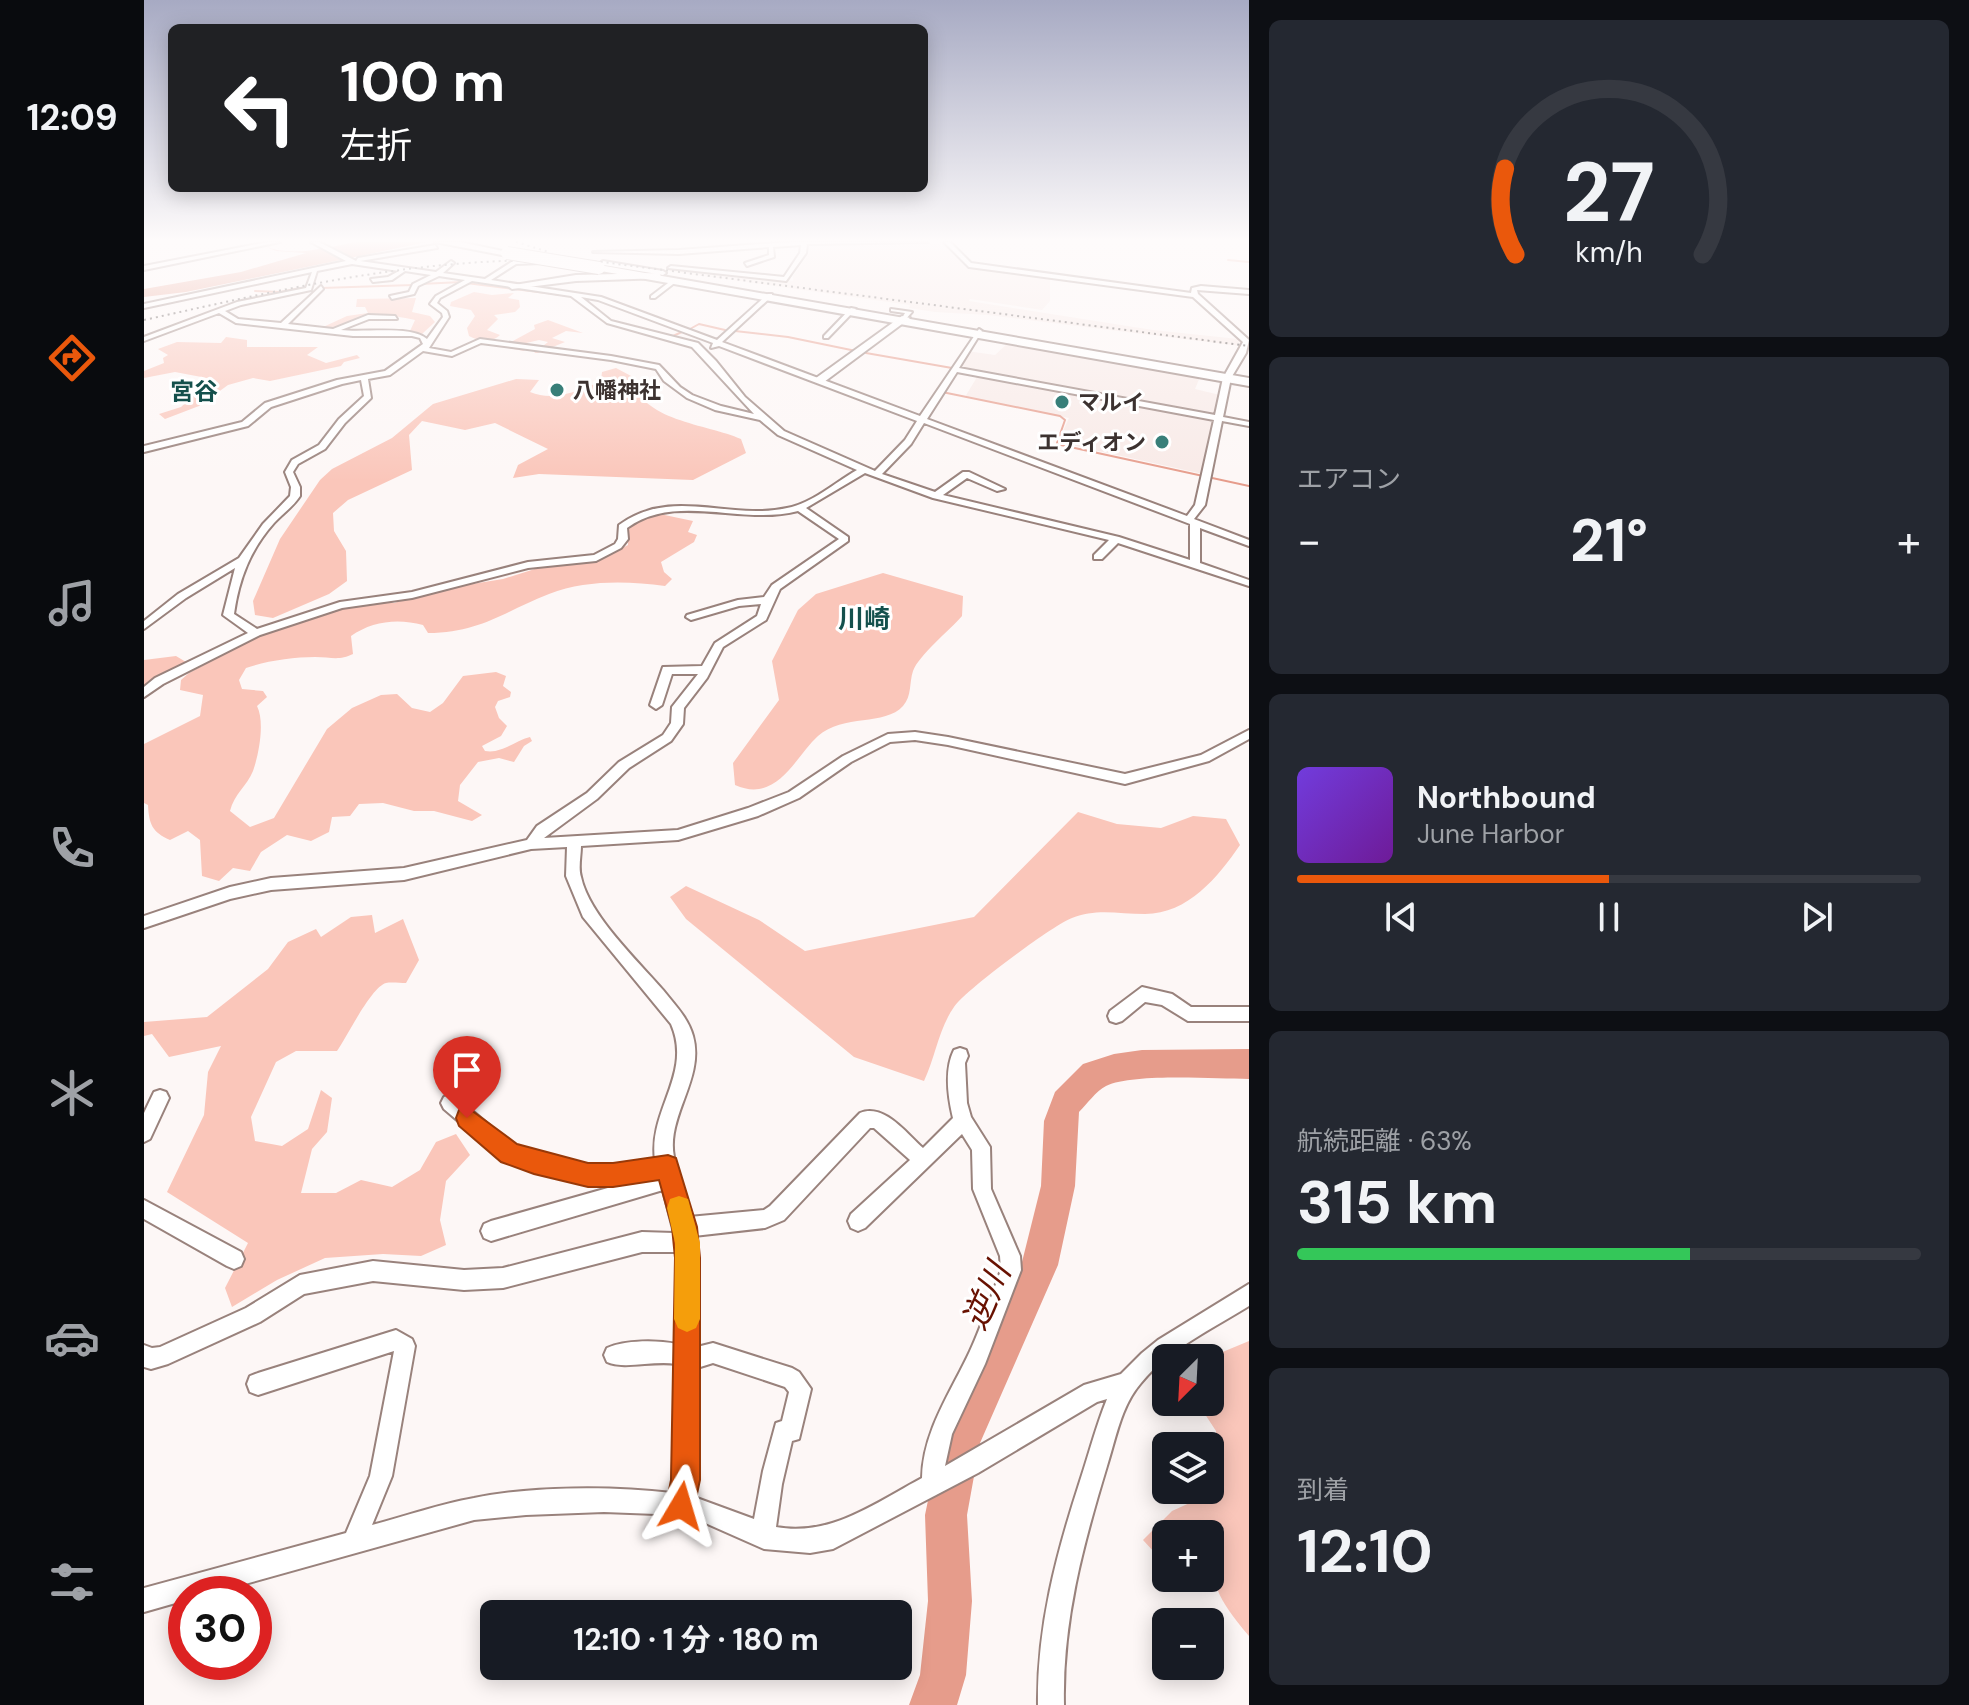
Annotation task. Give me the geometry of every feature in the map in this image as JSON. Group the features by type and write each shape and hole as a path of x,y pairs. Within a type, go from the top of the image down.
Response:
{"highway":[{"path":"926,322 1249,380"}],"street":[{"path":"144,339 189,322"},
{"path":"243,322 353,334 413,334 422,337 427,344"},
{"path":"283,325 286,322"},
{"path":"335,330 356,322"},
{"path":"442,322 427,344 427,351 457,353 480,341 659,367 676,388 724,411 762,418"},
{"path":"608,322 684,341 705,354 742,399 781,433 864,470 936,496 1116,539 1249,583"},
{"path":"666,322 1249,543"},
{"path":"705,354 740,322"},
{"path":"826,337 841,322"},
{"path":"820,380 893,322"},
{"path":"1195,566 1192,522 1200,505 1228,376 1231,367 1247,348 1221,322"},
{"path":"878,473 908,442 978,333"},
{"path":"144,449 245,424 268,405 340,382 387,373 427,344"},
{"path":"954,369 1070,388 1249,424"},
{"path":"256,633 228,615 234,579 242,558 278,512 294,499 296,490 289,472 295,462 322,447 342,421 368,396 364,377"},
{"path":"144,693 159,681 256,633 349,603 412,595 528,565 596,558 618,546 623,539 622,527 648,510 667,507 772,513 799,508 864,470"},
{"path":"936,496 966,474 1000,489"},
{"path":"531,844 542,830 580,806 624,765 667,738 677,724 678,707 706,670 719,645 762,618 776,587 845,539 799,508"},
{"path":"1098,557 1116,539"},
{"path":"144,626 182,596 242,558"},
{"path":"691,617 738,603 768,600"},
{"path":"656,705 667,670 706,670"},
{"path":"144,922 230,893 271,884 404,874 531,844 678,835 794,795 847,759 888,738 915,736 948,741 1125,779 1205,758 1249,734"},
{"path":"574,841 573,876 588,913 677,1019 687,1036 690,1052 663,1145 686,1235 685,1480 681,1506"},
{"path":"1116,1016 1142,994 1152,994 1188,1014 1249,1014"},
{"path":"936,1482 932,1470 938,1444 954,1402 978,1357 1011,1270 1010,1256 982,1189 981,1147 977,1137 963,1121 958,1103 957,1062 960,1056"},
{"path":"144,1133 160,1098"},
{"path":"450,1103 510,1154 534,1162 588,1175 613,1175 668,1167"},
{"path":"144,1355 151,1359 161,1357 253,1315 300,1285 373,1271 464,1280 503,1278 642,1242 765,1219 777,1213 866,1119 878,1120 923,1160"},
{"path":"858,1221 963,1121"},
{"path":"491,1231 661,1182 668,1167"},
{"path":"144,1210 234,1259"},
{"path":"1051,1705 1056,1621 1062,1593 1082,1511 1114,1410 1126,1383 1145,1364 1249,1294"},
{"path":"258,1384 396,1340 405,1346 381,1476 354,1541"},
{"path":"614,1355 666,1352 687,1358 703,1358 713,1353 792,1379 800,1389 791,1431 784,1431 774,1466 766,1505 764,1537"},
{"path":"144,1600 474,1509 514,1504 599,1502 681,1506 709,1512 764,1537 810,1543 833,1537 970,1465 1092,1393 1126,1383"}],"shaded area":[{"path":"335,322 349,322 335,327 321,328"},
{"path":"414,322 435,322 422,334 410,331"},
{"path":"471,322 495,322 487,330 500,335 481,340 469,336 467,328"},
{"path":"552,322 583,333 566,331 552,338 565,342 538,353 534,353 548,342 539,340 518,345 527,347 524,351 508,348 511,342 535,329 534,325"},
{"path":"1042,322 1099,322 1238,339 1241,346"},
{"path":"226,337 247,340 247,347 318,347 307,355 326,363 357,355 360,358 344,362 341,366 270,381 253,378 228,385 199,406 165,419 159,414 181,407 212,379 175,372 144,378 144,371 164,363 163,358 168,355 158,349 177,342 221,343"},
{"path":"1008,343 1200,377 1195,389 1220,395 1203,474 1058,442 1069,418 965,397 980,372 957,368 967,351 995,355"},
{"path":"616,368 633,377 638,392 647,403 676,419 741,439 746,453 693,480 539,474 513,478 518,465 548,449 495,423 465,430 422,421 409,435 412,470 348,500 333,513 334,531 346,551 347,581 329,594 273,618 255,615 253,601 280,539 320,480 332,469 392,438 433,404 516,379 539,380 530,392 539,395 566,394 601,381 602,372"},
{"path":"655,513 693,521 688,532 697,535 694,542 661,562 664,572 672,579 665,586 621,583 577,586 549,594 478,625 446,632 428,633 423,625 404,622 376,624 351,636 353,654 339,658 298,658 262,663 246,668 239,680 242,689 263,691 267,697 257,706 261,729 253,771 230,811 250,827 274,818 327,729 352,708 381,695 397,694 412,708 430,712 443,703 463,676 496,672 506,676 503,686 511,692 510,697 498,701 495,707 499,718 507,726 501,736 482,746 485,751 491,751 530,737 532,741 524,746 514,762 499,758 478,762 460,785 458,801 482,815 472,821 383,803 359,804 350,816 332,817 329,832 311,841 287,835 261,852 250,871 233,868 219,881 202,876 200,840 188,831 170,840 153,827 148,805 144,803 144,744 200,716 203,695 180,690 181,680 189,673 256,637 346,606 381,600 394,603 441,589 503,579 538,568 598,561 628,545 628,526"},
{"path":"883,573 963,596 962,616 916,665 906,702 886,716 828,729 774,783 750,789 735,785 733,763 779,700 772,661 798,610 816,594"},
{"path":"176,656 186,662 144,688 144,660"},
{"path":"1078,812 1117,824 1161,828 1193,816 1226,819 1240,845 1212,881 1175,908 1145,914 1099,912 1081,915 1062,923 1010,959 954,1007 924,1081 854,1057 686,919 670,897 686,886 759,920 805,951 974,917"},
{"path":"372,915 375,933 403,919 419,960 406,983 386,983 373,993 337,1051 296,1051 276,1062 251,1117 255,1141 282,1146 308,1129 321,1090 332,1098 327,1132 312,1149 301,1193 336,1193 361,1180 392,1187 420,1170 436,1142 456,1134 470,1155 446,1181 440,1220 446,1245 421,1256 383,1254 325,1258 277,1280 232,1307 225,1288 248,1243 167,1192 204,1115 208,1072 221,1046 169,1057 152,1034 144,1036 144,1022 207,1017 268,969 288,942 316,929 321,937 351,917"},
{"path":"1249,1341 1249,1636 1229,1611 1219,1592 1224,1592 1224,1520 1163,1520 1172,1511 1187,1504 1224,1504 1224,1432 1216,1432 1206,1416 1224,1416 1224,1351"},
{"path":"1152,1531 1152,1550 1143,1540"}],"waterway":[{"path":"690,329 699,324 725,330"},
{"path":"660,334 673,336 684,331"},
{"path":"735,331 788,337 856,351"},
{"path":"866,353 952,368 950,372"},
{"path":"942,392 1060,416 1065,420 1057,443 1061,445 1249,486"},
{"name":"逆川","path":"933,1705 943,1675 950,1601 946,1515 960,1442 1040,1265 1058,1186 1060,1121 1066,1103 1094,1075 1114,1069 1142,1065 1249,1064"}],"railway":[{"path":"1061,322 1249,346"}],"slow traffic":[{"path":"679,1208 687,1243 687,1319"}],"place":[{"name":"八幡神社","path":"557,390"},
{"name":"マルイ","path":"1062,402"},
{"name":"エディオン","path":"1162,442"}],"district":[{"name":"宮谷","path":"194,392"},
{"name":"川崎","path":"864,619"}],"route":[{"path":"467,1118 510,1154 534,1162 588,1175 613,1175 668,1167 684,1227 688,1258 685,1480 681,1506"}]}
